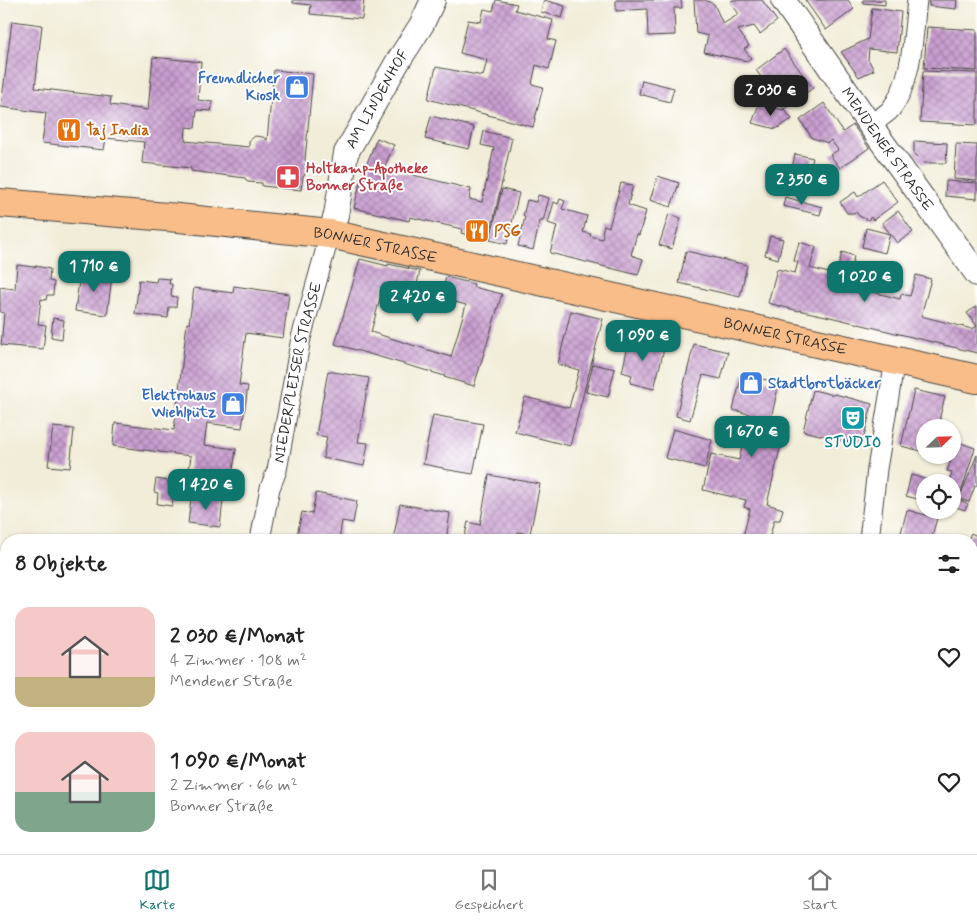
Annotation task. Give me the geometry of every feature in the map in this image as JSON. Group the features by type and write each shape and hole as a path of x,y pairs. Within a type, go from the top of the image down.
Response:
{"main road":[{"name":"BONNER STRASSE","path":"0,203 179,218 330,234 977,379"}],"street":[{"name":"MENDENER STRASSE","path":"783,0 977,274"},
{"path":"870,125 890,110 903,90 910,63 917,0"},
{"name":"AM LINDENHOF","path":"330,234 336,215 346,153 397,63 437,2"},
{"name":"NIEDERPLEISER STRASSE","path":"261,534 270,488 277,470 301,338 330,234"},
{"path":"870,534 877,469 895,360"}],"building":[{"path":"293,0 364,0 362,19 310,14 311,5 293,3"},
{"path":"496,0 517,4 515,10 553,20 548,39 556,41 549,69 536,65 532,84 543,87 533,127 428,99 436,67 483,76 487,60 460,53 468,20 481,22 484,9 493,11"},
{"path":"544,0 565,6 562,18 541,12"},
{"path":"616,0 681,0 682,8 674,8 675,35 648,36 647,9 616,11"},
{"path":"694,0 705,0 714,4 723,24 739,14 730,2 733,0 762,0 777,21 760,34 754,26 738,30 749,46 744,49 751,58 747,61 704,52 708,36 696,33"},
{"path":"805,0 848,0 854,9 826,30"},
{"path":"863,0 885,0 885,5 863,3"},
{"path":"929,0 957,0 956,9 929,6"},
{"path":"872,8 901,12 897,52 869,49 868,59 874,70 859,77 841,52 868,39"},
{"path":"12,21 42,25 35,88 111,97 110,105 148,110 153,57 201,62 198,100 213,102 211,111 197,110 195,128 186,127 185,141 249,147 249,141 255,136 263,137 267,140 274,70 313,74 305,175 301,190 262,186 262,183 248,182 245,178 191,171 191,168 142,163 144,142 106,138 104,150 42,143 46,113 1,107"},
{"path":"927,27 977,30 977,71 924,68"},
{"path":"784,49 813,88 784,109 756,70"},
{"path":"923,71 977,73 977,125 920,122"},
{"path":"642,80 674,88 670,102 639,94"},
{"path":"824,103 843,132 853,125 869,148 840,168 830,155 838,150 831,140 828,143 812,138 800,120"},
{"path":"759,104 784,109 792,119 776,129 752,123"},
{"path":"431,116 474,127 469,149 425,139"},
{"path":"484,131 512,138 489,240 461,233 462,229 410,217 409,221 354,208 361,178 377,138 394,145 384,168 471,189 469,199 482,202 494,148 481,145"},
{"path":"914,141 947,143 946,163 923,163 914,154"},
{"path":"956,144 977,145 977,181 954,179"},
{"path":"795,154 813,158 809,173 792,169"},
{"path":"658,176 679,183 671,207 650,200"},
{"path":"882,180 898,202 873,220 871,217 868,220 859,216 856,212 847,213 840,202 855,192 858,197"},
{"path":"946,181 977,183 977,199 945,196"},
{"path":"621,183 633,185 628,205 646,211 631,255 643,259 638,275 550,253 557,226 548,223 554,202 558,204 560,199 565,201 562,209 587,216 583,232 602,239 604,225 609,227"},
{"path":"502,189 519,193 507,244 490,240"},
{"path":"538,195 549,198 543,221 540,221 533,250 518,246 527,200 536,202"},
{"path":"785,197 822,207 820,215 783,206"},
{"path":"898,211 913,232 897,243 882,223"},
{"path":"669,214 681,218 672,249 659,245"},
{"path":"866,228 890,234 885,253 862,247"},
{"path":"770,236 783,239 778,259 765,255"},
{"path":"799,242 816,247 810,268 836,275 842,252 854,256 851,271 847,270 842,288 860,293 861,289 900,299 901,294 910,296 916,275 931,279 921,316 972,329 977,326 977,353 768,303 777,269 795,273 798,262 794,261"},
{"path":"686,251 747,265 740,297 679,283"},
{"path":"360,259 420,271 415,292 384,284 371,332 451,357 466,305 441,298 446,277 474,284 473,287 502,294 474,386 335,344"},
{"path":"17,265 50,269 49,281 54,282 53,295 47,295 46,300 41,299 38,324 46,325 43,349 1,345 4,313 0,312 0,287 15,289"},
{"path":"96,272 111,274 112,277 107,315 75,311 80,273 95,275"},
{"path":"157,278 170,279 169,284 172,284 171,296 177,297 176,307 169,307 168,318 135,314 139,280 156,282"},
{"path":"234,286 289,294 283,338 246,333 239,385 248,386 242,428 207,423 204,445 236,449 232,478 200,474 200,472 189,470 191,456 113,446 115,423 174,430 187,323 189,324 194,288 233,293"},
{"path":"977,306 977,326 967,313"},
{"path":"571,311 603,319 570,446 515,432 525,397 569,408 579,370 558,364"},
{"path":"53,318 64,320 62,339 51,337"},
{"path":"630,337 665,345 654,389 630,383 632,375 622,372"},
{"path":"694,344 728,352 721,379 703,375 690,420 676,416"},
{"path":"593,364 615,369 608,397 586,392"},
{"path":"328,371 369,378 358,442 368,443 364,466 323,458 327,437 316,435"},
{"path":"742,374 779,383 771,419 786,423 767,504 783,509 780,520 774,520 770,534 744,534 750,509 744,507 746,500 703,490 711,454 739,460 749,414 733,410"},
{"path":"813,390 872,404 862,445 803,431"},
{"path":"914,390 945,397 940,419 916,419 916,450 901,446"},
{"path":"433,415 483,424 473,474 423,464"},
{"path":"53,427 74,429 70,468 48,466"},
{"path":"673,429 712,440 705,468 665,458"},
{"path":"961,443 975,448 961,493 961,474 951,474 952,472 947,471 950,464 961,464"},
{"path":"977,455 977,486 975,486 969,502 961,500 961,494"},
{"path":"489,475 540,484 530,534 518,532 518,534 465,534 468,522 480,525"},
{"path":"911,475 916,476 916,499 906,496"},
{"path":"156,479 175,482 172,506 157,504 158,493 154,492"},
{"path":"199,491 209,492 208,498 223,500 220,527 188,523 191,499 198,500"},
{"path":"316,493 357,501 353,523 342,521 340,534 297,534 302,512 312,514"},
{"path":"961,501 968,504 965,510 961,509"},
{"path":"400,504 450,513 447,534 394,534"},
{"path":"907,510 916,512 916,519 937,519 933,534 901,534"}],"place":[{"name":"Freundlicher Kiosk","path":"297,87"},
{"name":"Taj India","path":"69,130"},
{"name":"Holtkamp-Apotheke Bonner Straße","path":"288,177"},
{"name":"PSG","path":"477,231"},
{"name":"Stadtbrotbäcker","path":"751,383"},
{"name":"Elektrohaus Wiehlpütz","path":"233,404"},
{"name":"STUDIO","path":"853,418"}]}
